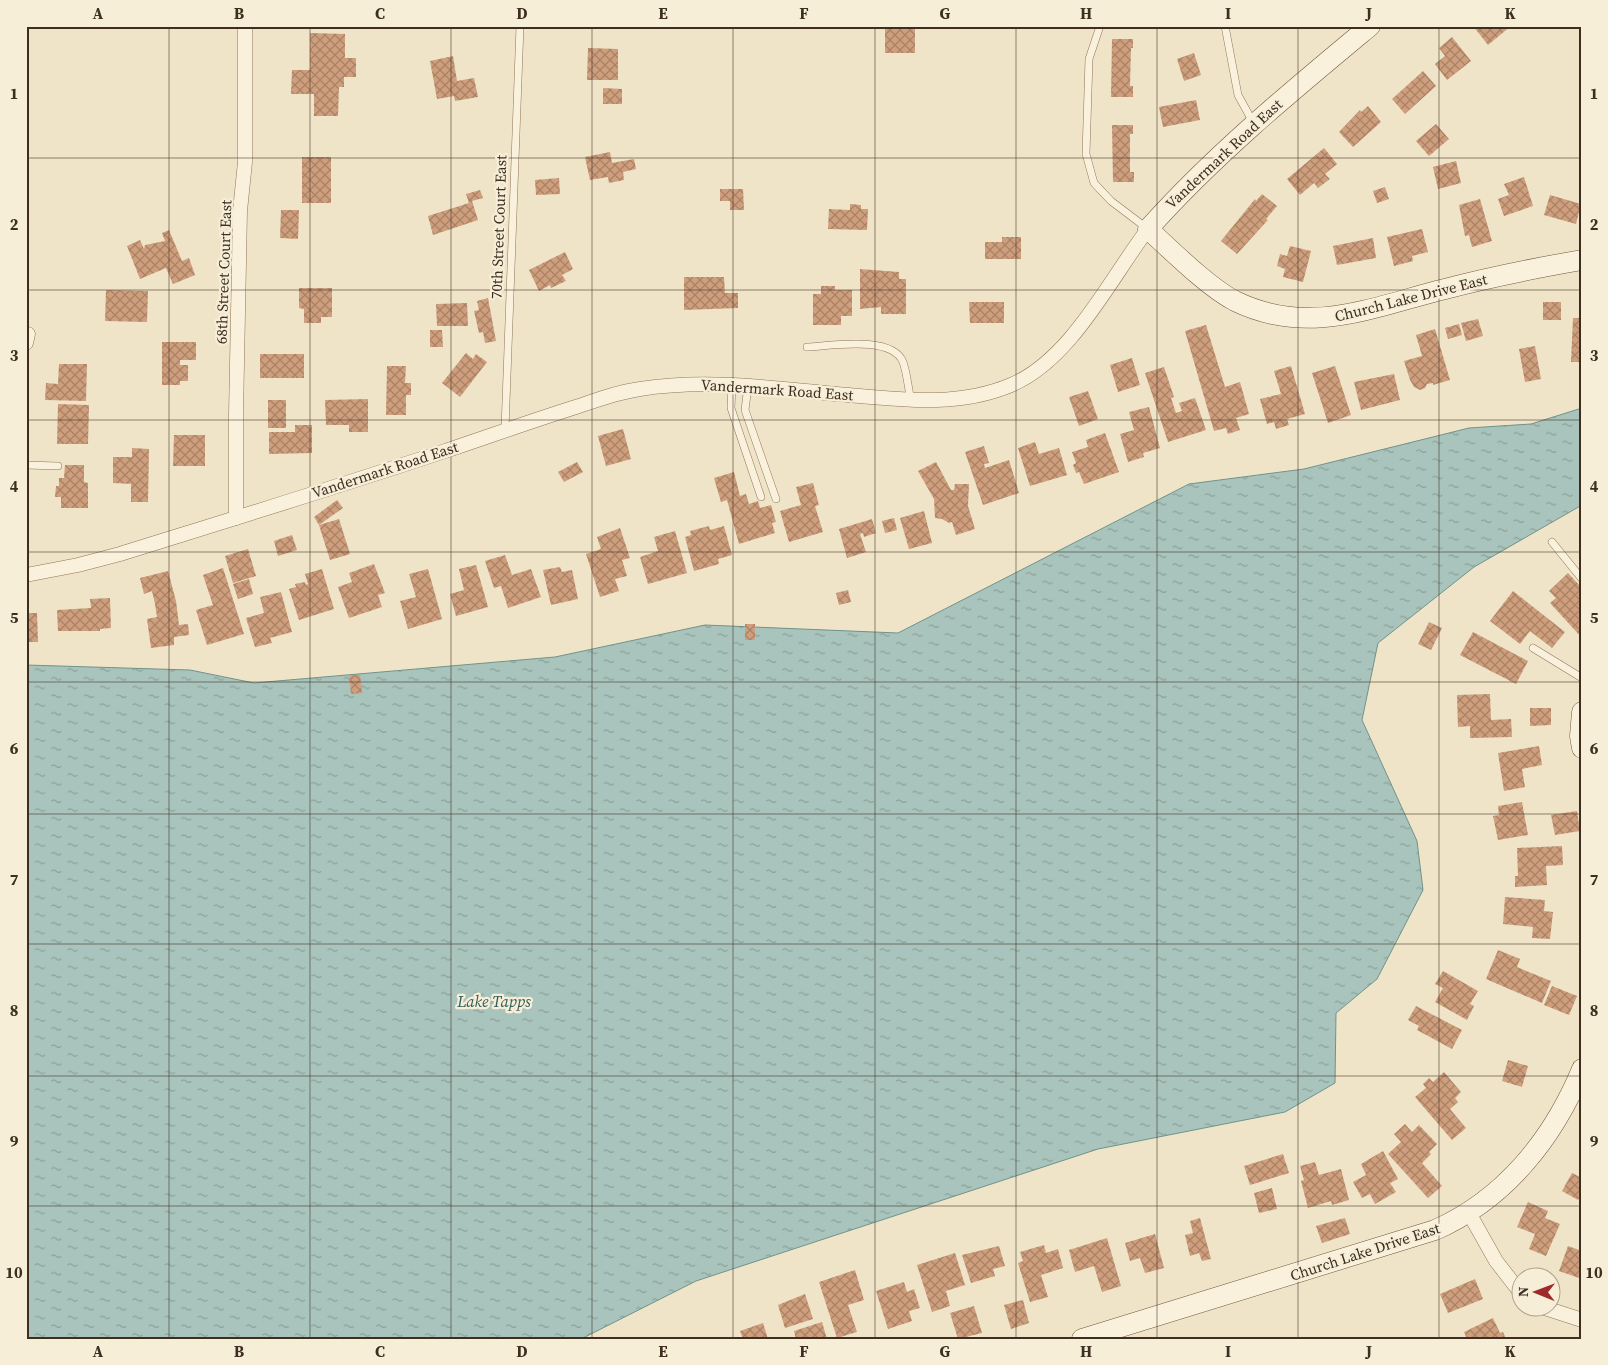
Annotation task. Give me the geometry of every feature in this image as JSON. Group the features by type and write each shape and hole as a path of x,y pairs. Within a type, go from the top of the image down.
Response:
{"street":[{"name":"68th Street Court East","path":"236,518 240,211 245,162 245,26"},
{"name":"Vandermark Road East","path":"26,574 78,565 120,554 446,451 505,429 639,389 688,384 732,384 911,400 964,399 1012,385 1042,368 1076,332 1148,229 1184,188 1254,124 1370,26"},
{"name":"Church Lake Drive East","path":"1148,229 1176,256 1234,300 1274,314 1306,319 1339,317 1520,271 1582,260"},
{"path":"1582,712 1580,736 1582,748"},
{"name":"Church Lake Drive East","path":"1082,1339 1435,1230 1469,1213 1505,1185 1537,1149 1561,1112 1582,1069"},
{"path":"1469,1213 1496,1261 1510,1279"},
{"path":"1560,1313 1582,1320"}],"lane":[{"name":"70th Street Court East","path":"505,429 520,26"},
{"path":"1100,26 1089,59 1086,154 1094,183 1111,201 1148,229"},
{"path":"1225,26 1238,94 1254,124"},
{"path":"807,347 873,344 889,348 896,352 902,361 911,400"},
{"path":"732,384 731,408 761,497"},
{"path":"748,386 745,410 776,499"},
{"path":"26,465 58,466"},
{"path":"1552,542 1582,579"},
{"path":"1533,648 1582,678"}],"water":[{"name":"Lake Tapps","path":"1582,408 1582,505 1474,567 1378,643 1362,720 1417,841 1423,890 1377,979 1336,1013 1335,1083 1285,1112 1098,1149 696,1281 581,1339 26,1339 26,665 190,670 254,683 555,657 705,625 898,633 1189,484 1304,469 1469,428 1531,424"}],"building":[{"path":"885,26 915,26 915,53 885,53"},
{"path":"1473,26 1511,26 1488,45"},
{"path":"310,33 345,34 345,58 356,58 356,77 344,77 344,87 339,87 338,116 314,116 314,94 291,94 292,70 310,70"},
{"path":"1452,37 1471,61 1447,80 1435,64 1445,56 1439,48"},
{"path":"1112,39 1133,39 1130,86 1133,86 1133,97 1111,97"},
{"path":"588,48 618,49 618,80 587,80"},
{"path":"1194,53 1201,75 1184,81 1177,59"},
{"path":"453,56 457,81 474,78 478,97 455,101 454,96 437,99 430,61"},
{"path":"1423,71 1436,86 1405,114 1392,99"},
{"path":"603,88 622,89 622,104 603,104"},
{"path":"1196,100 1200,120 1163,127 1159,107"},
{"path":"1368,106 1381,122 1353,147 1339,132 1360,110 1361,112"},
{"path":"1436,124 1449,139 1429,156 1416,141"},
{"path":"1112,125 1133,125 1133,134 1130,134 1130,172 1134,172 1134,182 1113,182"},
{"path":"1324,148 1337,164 1325,174 1330,179 1318,188 1314,183 1300,195 1287,179"},
{"path":"610,152 612,163 634,159 636,169 623,172 624,180 609,183 608,177 590,180 585,157"},
{"path":"302,157 331,157 331,203 302,203"},
{"path":"1456,161 1461,183 1438,189 1433,167"},
{"path":"1524,177 1533,206 1504,216 1498,199 1509,195 1504,184"},
{"path":"559,178 560,194 536,195 535,180"},
{"path":"1385,187 1389,199 1377,203 1373,191"},
{"path":"720,189 743,189 744,210 730,210 730,201 720,201"},
{"path":"480,190 483,198 472,201 478,220 433,235 428,216 469,203 466,194"},
{"path":"1262,194 1277,206 1266,219 1268,220 1237,254 1221,241 1255,199 1256,201"},
{"path":"1550,195 1581,204 1576,224 1544,215"},
{"path":"1480,199 1492,241 1472,247 1469,235 1465,236 1459,205"},
{"path":"850,204 861,205 861,209 868,209 867,230 828,229 829,209 850,210"},
{"path":"281,210 299,210 298,239 280,238"},
{"path":"1422,229 1428,252 1412,256 1413,261 1394,266 1387,237"},
{"path":"169,230 182,261 189,258 195,275 173,284 166,268 140,279 127,246 140,240 144,249 145,245 165,241 162,233"},
{"path":"1002,237 1021,237 1021,259 985,259 985,242 1002,242"},
{"path":"1373,238 1376,258 1337,265 1333,246"},
{"path":"1290,246 1311,251 1303,282 1283,277 1285,269 1277,266 1280,254 1287,256"},
{"path":"565,252 573,269 562,275 566,281 551,288 550,285 539,291 529,270"},
{"path":"860,269 899,272 899,279 906,279 906,314 881,314 881,307 860,309"},
{"path":"684,277 724,277 725,293 738,293 738,308 684,310"},
{"path":"821,286 835,286 835,290 852,290 852,316 841,316 841,325 813,325 813,294 821,294"},
{"path":"299,288 332,288 332,317 321,317 321,323 304,323 304,309 299,308"},
{"path":"106,290 148,291 147,322 105,321"},
{"path":"488,298 496,341 485,343 483,332 479,333 474,311 479,310 477,301"},
{"path":"969,302 1004,302 1004,323 970,323"},
{"path":"1543,302 1561,302 1561,320 1543,320"},
{"path":"467,303 468,326 437,326 436,304"},
{"path":"1573,318 1582,318 1581,362 1571,362"},
{"path":"1478,319 1483,336 1466,341 1461,323"},
{"path":"1459,324 1462,335 1448,339 1445,328"},
{"path":"1206,325 1225,387 1240,382 1249,414 1236,418 1240,430 1228,434 1226,428 1214,431 1185,331"},
{"path":"1435,329 1450,380 1433,385 1433,383 1427,384 1425,388 1420,390 1414,387 1410,380 1404,361 1422,356 1416,335"},
{"path":"430,330 442,330 443,347 430,347"},
{"path":"162,342 196,342 196,360 180,360 180,365 188,365 188,381 180,381 180,385 162,385"},
{"path":"1535,346 1541,379 1525,382 1519,349"},
{"path":"466,353 473,359 476,354 487,362 460,397 442,383"},
{"path":"260,354 304,354 304,378 260,378"},
{"path":"1132,358 1140,385 1118,392 1110,365"},
{"path":"59,364 87,364 86,401 45,400 46,383 58,384"},
{"path":"387,366 406,366 405,383 411,383 411,395 406,395 406,415 386,415"},
{"path":"1291,366 1305,414 1287,419 1289,425 1276,429 1274,422 1267,424 1260,399 1281,394 1274,371"},
{"path":"1335,366 1351,415 1328,423 1312,373"},
{"path":"1164,367 1174,397 1171,398 1176,413 1182,411 1179,403 1195,398 1206,430 1168,442 1145,373"},
{"path":"1394,374 1400,400 1361,410 1354,382"},
{"path":"1088,391 1098,419 1079,426 1069,397"},
{"path":"368,399 368,432 349,432 349,425 326,425 325,400"},
{"path":"268,400 286,400 286,428 268,428"},
{"path":"58,404 89,405 88,444 57,444"},
{"path":"1149,407 1160,448 1143,453 1144,457 1128,462 1120,434 1134,430 1129,412"},
{"path":"295,425 312,425 312,453 269,454 269,432 295,432"},
{"path":"623,429 631,459 606,466 598,436"},
{"path":"1105,433 1119,472 1084,484 1079,472 1076,473 1073,465 1076,463 1072,452 1088,447 1086,440"},
{"path":"174,435 205,435 205,466 173,466"},
{"path":"1035,442 1039,454 1059,448 1067,475 1030,486 1018,448"},
{"path":"984,446 989,463 984,464 985,468 1009,460 1019,493 983,505 965,452"},
{"path":"132,448 149,449 148,502 131,502 131,484 113,483 113,457 132,457"},
{"path":"577,462 583,472 564,482 558,472"},
{"path":"936,462 951,490 954,490 955,484 969,484 968,506 975,529 956,535 952,522 949,523 935,518 934,499 918,471"},
{"path":"65,465 84,465 84,482 88,483 88,508 61,508 61,497 55,497 56,486 59,486 59,478 64,478"},
{"path":"734,472 740,496 746,494 749,504 758,501 760,508 771,505 776,522 772,523 775,533 739,544 727,500 721,502 714,478"},
{"path":"813,483 819,505 815,506 823,532 789,542 780,511 801,505 796,487"},
{"path":"337,500 343,508 319,525 314,517"},
{"path":"924,511 932,543 909,549 900,518"},
{"path":"894,518 897,530 885,533 882,521"},
{"path":"339,519 350,554 330,560 319,525"},
{"path":"872,519 876,533 864,537 863,533 860,534 866,552 847,558 839,529"},
{"path":"709,526 710,530 724,526 732,555 718,559 719,564 694,571 685,537 691,535 690,531"},
{"path":"620,528 630,558 622,560 627,576 615,579 619,591 600,597 586,554 601,549 597,537"},
{"path":"675,531 687,573 648,584 640,557 658,551 654,537"},
{"path":"292,535 297,550 278,556 274,541"},
{"path":"248,549 256,576 233,583 225,556"},
{"path":"505,555 512,575 531,569 541,597 508,608 501,586 494,588 485,561"},
{"path":"374,564 385,593 378,595 382,607 349,618 338,587 352,582 349,573"},
{"path":"476,565 488,607 456,616 450,594 464,590 459,569"},
{"path":"560,567 562,572 572,570 578,599 551,605 543,570"},
{"path":"223,568 244,634 207,645 196,610 213,605 203,575"},
{"path":"322,569 334,609 299,620 289,589 296,587 295,584 305,582 306,585 308,584 305,574"},
{"path":"428,569 442,619 408,629 400,601 416,597 409,574"},
{"path":"168,571 176,601 179,625 188,624 189,635 174,637 174,645 151,648 147,619 157,617 155,604 152,591 144,594 140,578"},
{"path":"1568,573 1582,588 1582,638 1550,603 1556,598 1549,591"},
{"path":"249,579 253,594 238,599 233,584"},
{"path":"848,590 851,602 839,605 836,593"},
{"path":"1513,591 1565,632 1552,648 1530,631 1520,644 1490,621"},
{"path":"281,592 292,632 270,638 272,643 255,647 246,618 264,613 260,597"},
{"path":"110,598 111,628 100,629 100,631 58,631 57,610 91,608 90,599"},
{"path":"26,613 37,613 38,642 26,642"},
{"path":"1429,622 1442,628 1431,650 1418,644"},
{"path":"745,624 755,624 755,640 745,640"},
{"path":"1473,632 1528,661 1516,684 1460,655"},
{"path":"349,675 360,675 362,693 351,694"},
{"path":"1490,694 1491,720 1511,719 1512,737 1470,738 1470,726 1458,727 1457,695"},
{"path":"1530,708 1551,708 1551,725 1530,726"},
{"path":"1539,746 1542,765 1522,769 1525,787 1504,791 1498,753"},
{"path":"1522,802 1528,835 1498,840 1493,816 1499,815 1498,806"},
{"path":"1577,811 1580,831 1555,835 1551,815"},
{"path":"1562,846 1563,865 1546,866 1547,885 1515,887 1515,876 1518,876 1517,848"},
{"path":"1505,897 1545,900 1544,911 1553,912 1550,939 1532,938 1533,927 1503,924"},
{"path":"1498,950 1520,959 1517,967 1551,981 1542,1003 1486,979"},
{"path":"1443,971 1478,991 1470,1004 1474,1006 1467,1020 1435,1002 1443,988 1435,984"},
{"path":"1552,986 1577,996 1569,1015 1544,1005"},
{"path":"1416,1006 1462,1030 1452,1049 1417,1030 1419,1026 1408,1020"},
{"path":"1508,1060 1528,1066 1522,1087 1502,1081"},
{"path":"1444,1072 1461,1092 1455,1098 1458,1102 1450,1109 1466,1128 1452,1140 1415,1097 1426,1088 1423,1084 1429,1078 1433,1082"},
{"path":"1405,1124 1412,1132 1419,1125 1437,1144 1422,1163 1442,1186 1428,1198 1388,1154 1401,1142 1394,1134"},
{"path":"1383,1151 1398,1179 1390,1183 1396,1192 1375,1204 1370,1194 1362,1198 1353,1182 1366,1175 1361,1164"},
{"path":"1283,1154 1289,1173 1250,1185 1244,1166"},
{"path":"1315,1162 1319,1175 1341,1169 1349,1200 1332,1205 1331,1201 1308,1208 1301,1181 1304,1180 1300,1166"},
{"path":"1572,1173 1582,1178 1582,1194 1578,1200 1562,1191"},
{"path":"1272,1188 1277,1209 1259,1213 1254,1193"},
{"path":"1528,1202 1548,1211 1545,1218 1560,1224 1546,1256 1529,1249 1535,1234 1517,1227"},
{"path":"1200,1218 1211,1259 1202,1261 1199,1253 1190,1256 1185,1235 1193,1233 1190,1221"},
{"path":"1345,1218 1350,1234 1322,1243 1316,1226"},
{"path":"1155,1234 1164,1268 1145,1273 1140,1258 1130,1261 1125,1243"},
{"path":"1107,1238 1121,1286 1102,1292 1094,1266 1075,1272 1069,1250"},
{"path":"1044,1245 1046,1253 1058,1249 1063,1268 1041,1275 1048,1297 1030,1302 1018,1263 1023,1261 1020,1252"},
{"path":"999,1246 1005,1266 993,1269 995,1276 971,1283 962,1255"},
{"path":"1568,1246 1582,1251 1582,1279 1560,1271"},
{"path":"955,1253 965,1285 946,1291 950,1306 932,1312 917,1265"},
{"path":"855,1270 864,1300 848,1305 857,1332 837,1338 819,1282"},
{"path":"1475,1279 1483,1299 1448,1313 1440,1294"},
{"path":"904,1282 907,1292 914,1289 920,1308 909,1311 912,1321 888,1329 876,1291"},
{"path":"805,1294 813,1319 785,1328 778,1305"},
{"path":"1023,1300 1029,1323 1011,1329 1004,1305"},
{"path":"974,1306 982,1333 958,1339 950,1313"},
{"path":"1493,1318 1500,1333 1503,1332 1506,1339 1467,1339 1464,1332"},
{"path":"822,1322 827,1339 796,1339 794,1331"},
{"path":"763,1323 768,1339 743,1339 740,1331"}]}
